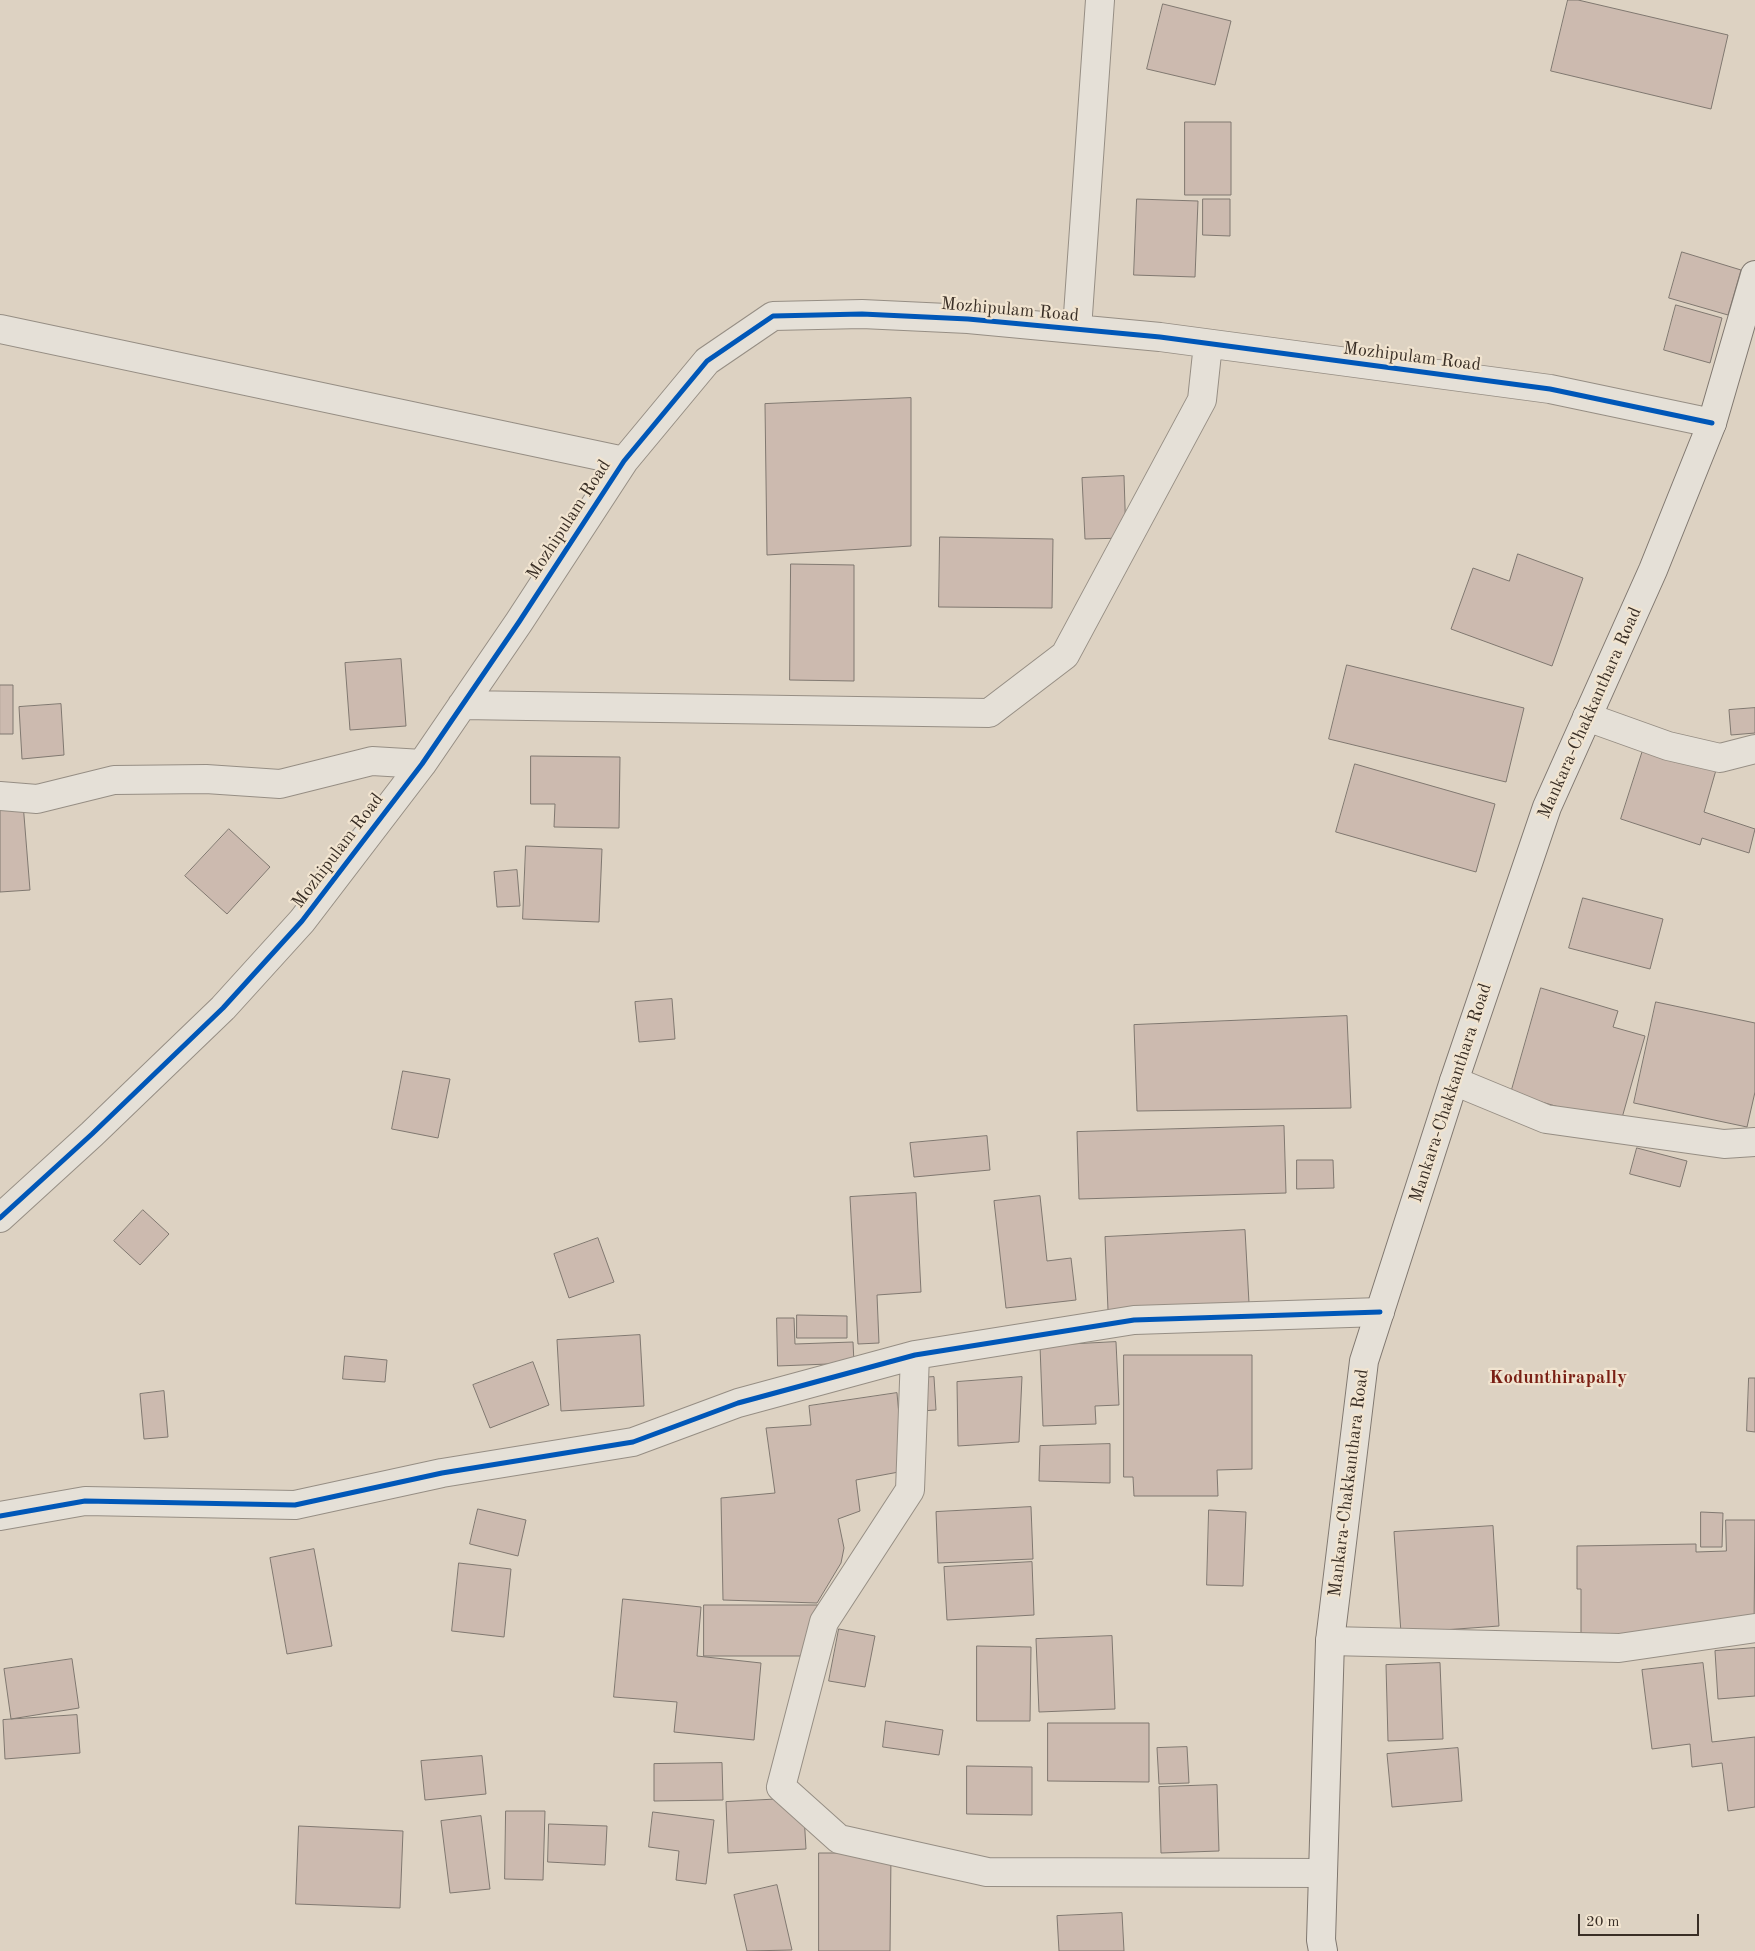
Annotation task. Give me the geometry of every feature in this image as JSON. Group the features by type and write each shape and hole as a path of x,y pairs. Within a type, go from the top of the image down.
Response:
{"street":[{"path":"1077,330 1100,0"},
{"name":"Mankara-Chakkanthara Road","path":"1323,1951 1321,1940 1330,1641 1364,1360 1454,1081 1547,807 1653,570 1712,423 1755,275"},
{"name":"Mozhipulam Road","path":"0,1218 92,1134 229,1000 302,921 422,764 519,622 624,461 707,361 773,316 862,314 968,319 1208,344 1550,389 1712,423"},
{"path":"0,329 624,461"},
{"path":"462,704 988,713 1065,655 1202,400 1208,344"},
{"path":"1587,717 1668,746 1720,758 1755,749"},
{"path":"0,796 37,799 114,780 206,779 280,784 372,761 422,764"},
{"path":"1454,1081 1546,1119 1724,1144 1755,1142"},
{"path":"0,1516 85,1502 295,1505 442,1473 634,1442 738,1403 915,1355 1134,1320 1380,1312"},
{"path":"915,1355 910,1490 824,1622 781,1787 839,1839 987,1872 1323,1873"},
{"path":"1330,1641 1619,1648 1755,1628"}],"building":[{"path":"1568,0 1578,0 1728,35 1711,109 1551,71"},
{"path":"1163,4 1231,21 1215,85 1147,69"},
{"path":"1185,122 1231,122 1231,195 1185,195"},
{"path":"1137,199 1198,201 1195,277 1134,275"},
{"path":"1203,199 1230,199 1230,236 1203,235"},
{"path":"1682,252 1741,270 1728,315 1669,298"},
{"path":"1676,305 1722,318 1710,363 1664,350"},
{"path":"911,398 911,546 767,555 765,404"},
{"path":"1124,476 1126,538 1085,539 1082,478"},
{"path":"940,537 1053,539 1052,608 939,607"},
{"path":"1518,554 1583,578 1552,666 1451,629 1473,568 1509,581"},
{"path":"791,564 854,565 854,681 790,680"},
{"path":"401,659 406,726 350,730 345,663"},
{"path":"1347,665 1524,708 1506,782 1329,739"},
{"path":"0,685 13,685 13,734 0,734"},
{"path":"61,704 64,755 22,759 19,707"},
{"path":"1755,708 1755,733 1731,735 1729,710"},
{"path":"1644,747 1716,770 1704,812 1755,829 1749,853 1702,838 1700,845 1621,819"},
{"path":"531,756 620,757 619,828 554,827 555,804 531,804"},
{"path":"1355,764 1495,804 1476,872 1336,832"},
{"path":"23,803 30,890 0,892 0,805"},
{"path":"229,829 270,867 227,914 185,876"},
{"path":"526,846 602,849 599,922 523,919"},
{"path":"517,870 520,906 497,907 494,872"},
{"path":"1583,898 1663,919 1650,969 1569,948"},
{"path":"1541,988 1618,1011 1613,1027 1645,1036 1620,1125 1511,1093"},
{"path":"672,999 675,1039 639,1042 635,1002"},
{"path":"1656,1002 1755,1023 1755,1092 1747,1127 1634,1103"},
{"path":"1347,1016 1351,1108 1137,1111 1134,1025"},
{"path":"403,1071 450,1079 438,1138 392,1129"},
{"path":"1284,1126 1286,1193 1079,1199 1077,1132"},
{"path":"987,1136 990,1170 914,1177 910,1143"},
{"path":"1637,1148 1687,1161 1680,1187 1630,1174"},
{"path":"1297,1160 1333,1160 1334,1188 1297,1189"},
{"path":"916,1193 921,1292 877,1295 879,1343 858,1344 850,1197"},
{"path":"1040,1196 1047,1261 1071,1258 1076,1300 1006,1308 994,1201"},
{"path":"143,1210 169,1234 140,1265 114,1241"},
{"path":"1245,1230 1249,1303 1108,1310 1105,1237"},
{"path":"598,1238 614,1282 569,1298 554,1254"},
{"path":"797,1315 847,1316 847,1338 797,1338"},
{"path":"777,1318 794,1318 795,1344 853,1342 854,1363 778,1366"},
{"path":"640,1335 644,1406 561,1411 557,1340"},
{"path":"1116,1342 1119,1405 1095,1406 1096,1424 1043,1426 1040,1346"},
{"path":"1124,1355 1252,1355 1252,1469 1217,1470 1218,1496 1134,1496 1133,1477 1124,1477"},
{"path":"345,1356 387,1360 385,1382 343,1379"},
{"path":"533,1362 549,1405 490,1428 473,1385"},
{"path":"934,1377 936,1410 920,1411 918,1378"},
{"path":"1022,1377 1019,1442 958,1446 957,1382"},
{"path":"1749,1378 1755,1378 1755,1432 1747,1431"},
{"path":"164,1391 168,1437 144,1439 140,1394"},
{"path":"897,1393 904,1471 856,1480 860,1511 838,1519 844,1548 841,1563 817,1603 723,1600 721,1498 775,1493 766,1428 811,1425 809,1406"},
{"path":"1110,1444 1110,1483 1039,1481 1040,1446"},
{"path":"1031,1507 1033,1559 938,1563 936,1512"},
{"path":"478,1509 526,1520 518,1556 470,1544"},
{"path":"1209,1510 1246,1512 1243,1586 1207,1585"},
{"path":"1701,1512 1723,1513 1722,1547 1701,1547"},
{"path":"1726,1520 1755,1520 1754,1633 1581,1635 1581,1589 1577,1589 1577,1546 1696,1544 1696,1552 1726,1551"},
{"path":"1493,1526 1499,1626 1401,1633 1394,1532"},
{"path":"314,1549 332,1646 287,1654 270,1558"},
{"path":"1032,1562 1034,1615 947,1620 944,1567"},
{"path":"459,1563 511,1569 504,1637 452,1631"},
{"path":"623,1599 701,1607 697,1656 761,1663 754,1740 674,1732 677,1702 614,1697"},
{"path":"704,1605 819,1605 819,1656 704,1656"},
{"path":"839,1629 875,1636 865,1687 829,1681"},
{"path":"1112,1636 1115,1709 1039,1712 1036,1639"},
{"path":"977,1646 1031,1647 1030,1721 977,1721"},
{"path":"1755,1648 1755,1696 1718,1699 1715,1651"},
{"path":"72,1659 79,1708 11,1719 4,1669"},
{"path":"1440,1663 1443,1739 1388,1741 1386,1665"},
{"path":"1703,1663 1712,1742 1755,1737 1755,1807 1728,1811 1722,1763 1692,1767 1690,1744 1652,1749 1642,1670"},
{"path":"77,1715 80,1753 5,1759 3,1720"},
{"path":"886,1721 943,1730 939,1755 883,1747"},
{"path":"1048,1723 1149,1723 1149,1782 1048,1781"},
{"path":"1187,1747 1189,1783 1159,1784 1157,1748"},
{"path":"1458,1748 1462,1801 1392,1807 1387,1754"},
{"path":"482,1756 486,1794 425,1800 421,1761"},
{"path":"722,1763 723,1800 654,1801 654,1764"},
{"path":"967,1766 1032,1767 1032,1815 967,1814"},
{"path":"1217,1785 1219,1851 1161,1853 1159,1787"},
{"path":"803,1798 806,1849 728,1853 726,1802"},
{"path":"506,1811 545,1811 543,1880 505,1879"},
{"path":"653,1812 714,1820 706,1884 676,1880 679,1851 649,1847"},
{"path":"481,1816 490,1889 450,1893 441,1821"},
{"path":"549,1824 607,1826 605,1865 548,1862"},
{"path":"299,1826 403,1831 400,1908 296,1904"},
{"path":"819,1853 891,1853 890,1951 819,1951"},
{"path":"777,1885 792,1950 747,1951 734,1895"},
{"path":"1122,1913 1124,1951 1059,1951 1057,1916"}],"cycle path":[{"path":"0,1218 92,1134 223,1008 302,921 422,764 519,622 624,461 707,361 773,316 862,314 968,319 1160,337 1550,389 1712,423"},
{"path":"0,1516 85,1501 295,1505 442,1473 633,1442 738,1403 915,1355 1134,1320 1380,1312"}],"district":[{"name":"Kodunthirapally","path":"1558,1378"}]}
